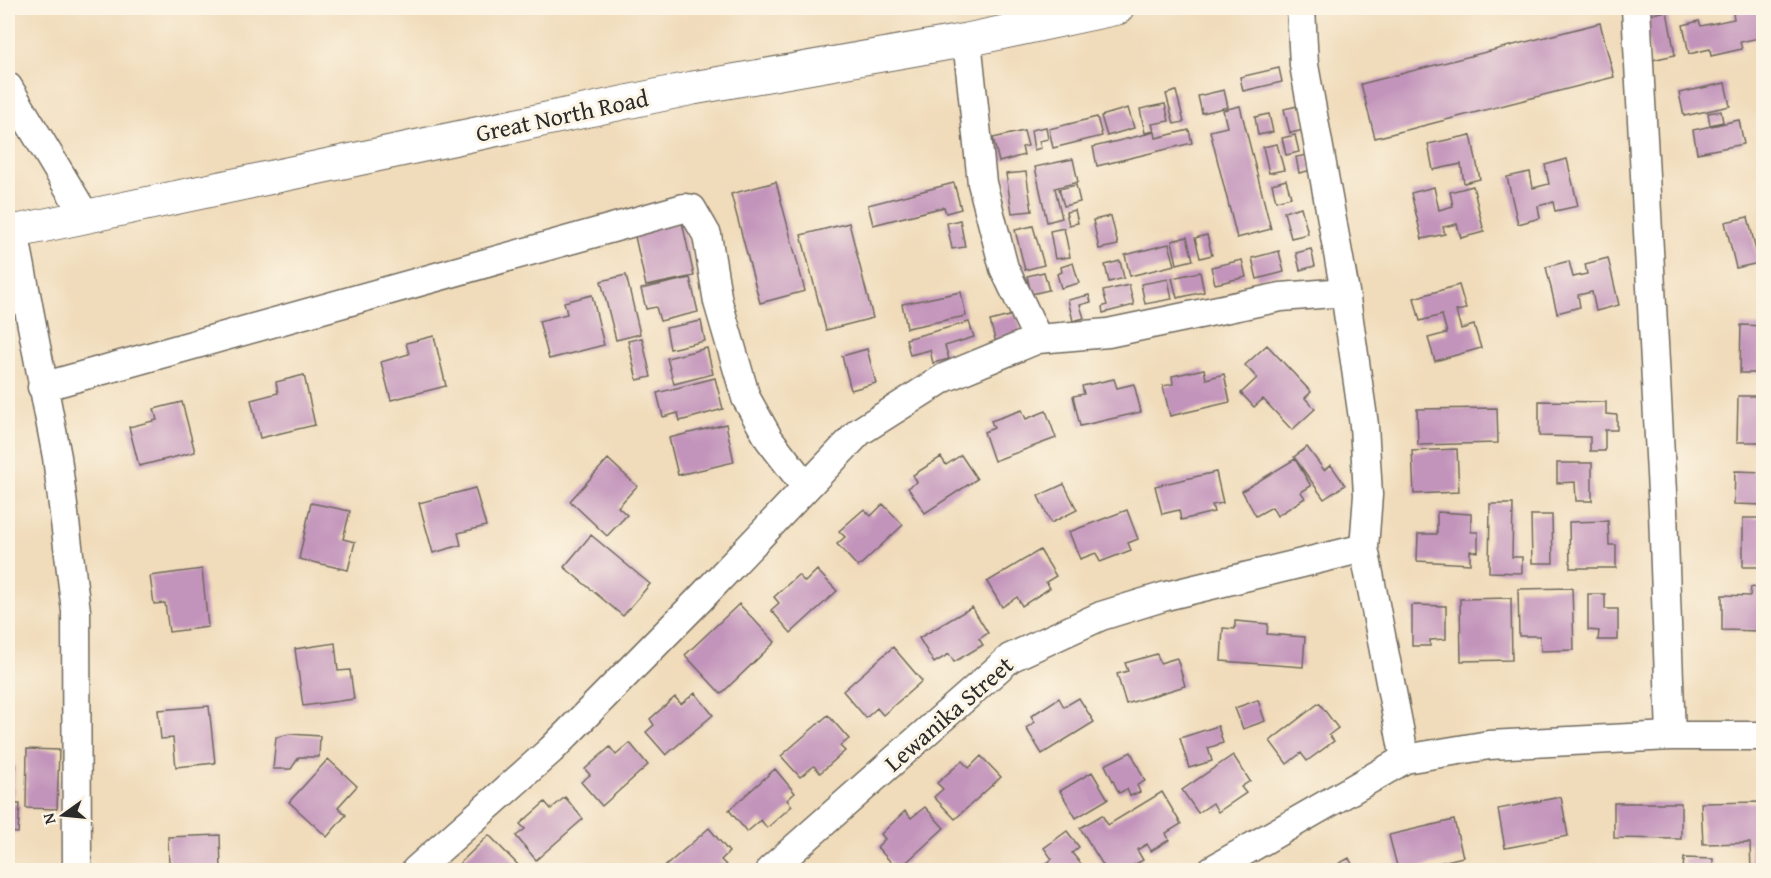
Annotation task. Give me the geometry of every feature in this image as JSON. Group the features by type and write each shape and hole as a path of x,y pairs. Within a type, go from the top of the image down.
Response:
{"highway":[{"name":"Great North Road","path":"11,232 693,88 967,40 1117,8"}],"street":[{"path":"1301,8 1304,65 1345,291 1364,425 1368,495 1364,548 1405,759"},
{"path":"1636,8 1663,511 1671,736"},
{"path":"967,40 982,183 1004,268 1038,339"},
{"path":"8,87 86,216"},
{"path":"42,387 684,208 692,209 707,235 718,302 746,398 769,439 806,488"},
{"path":"11,232 57,457 76,611 77,870"},
{"path":"416,870 551,750 859,432 944,378 1038,339 1108,333 1281,297 1345,291"},
{"name":"Lewanika Street","path":"770,870 1010,658 1101,616 1166,596 1364,548"},
{"path":"1212,870 1405,759 1489,745 1671,736 1764,736"}],"building":[{"path":"1764,8 1764,37 1740,42 1742,49 1711,56 1710,49 1689,54 1683,25 1699,21 1701,26 1734,19 1733,13"},
{"path":"1667,11 1675,55 1652,60 1643,16"},
{"path":"1600,23 1614,77 1375,138 1361,84"},
{"path":"1279,68 1282,82 1243,91 1240,77"},
{"path":"1725,83 1730,106 1684,116 1679,93"},
{"path":"1224,90 1228,107 1202,113 1198,96"},
{"path":"1176,91 1184,122 1174,124 1166,94"},
{"path":"1165,104 1169,121 1152,124 1154,131 1145,133 1140,109"},
{"path":"1240,106 1271,229 1237,238 1210,131 1227,127 1223,110"},
{"path":"1298,106 1304,130 1290,133 1284,109"},
{"path":"1128,108 1134,128 1107,136 1101,116"},
{"path":"1721,111 1723,122 1710,125 1708,113"},
{"path":"1269,114 1273,132 1258,135 1255,117"},
{"path":"1097,117 1102,136 1053,148 1049,129"},
{"path":"1739,120 1744,144 1697,153 1693,130"},
{"path":"1046,127 1048,139 1039,141 1041,148 1034,150 1031,130"},
{"path":"1189,130 1192,143 1097,166 1093,147 1155,132 1156,138"},
{"path":"1024,131 1028,146 1022,147 1024,155 999,162 993,138"},
{"path":"1295,135 1299,152 1286,155 1282,138"},
{"path":"1471,135 1480,179 1464,183 1461,164 1433,170 1428,144"},
{"path":"1277,144 1284,170 1269,173 1263,147"},
{"path":"1308,155 1312,170 1299,173 1296,157"},
{"path":"1073,159 1078,182 1055,188 1062,218 1047,222 1035,167"},
{"path":"1567,159 1578,206 1555,211 1553,202 1538,206 1540,218 1518,224 1507,177 1530,172 1533,188 1549,184 1545,165"},
{"path":"1026,172 1032,211 1012,213 1006,174"},
{"path":"1286,180 1291,197 1276,201 1272,184"},
{"path":"776,182 805,291 760,303 731,194"},
{"path":"954,183 961,209 946,213 944,207 873,225 868,205"},
{"path":"1076,185 1080,202 1064,206 1059,189"},
{"path":"1473,186 1484,232 1461,238 1457,224 1443,227 1445,234 1422,239 1411,193 1434,187 1439,210 1453,206 1450,192"},
{"path":"1301,207 1308,234 1291,238 1284,212"},
{"path":"1075,210 1078,223 1069,225 1066,212"},
{"path":"1111,216 1118,245 1099,249 1093,220"},
{"path":"1748,217 1759,263 1736,268 1725,222"},
{"path":"960,220 965,247 952,249 947,223"},
{"path":"682,222 694,276 646,286 634,232"},
{"path":"849,223 873,318 826,330 801,235"},
{"path":"1033,226 1044,265 1025,270 1015,230"},
{"path":"1064,228 1070,257 1055,259 1050,231"},
{"path":"1207,235 1212,255 1200,258 1195,238"},
{"path":"1187,237 1193,260 1177,264 1172,241"},
{"path":"1169,244 1175,265 1130,276 1125,255"},
{"path":"1311,249 1315,266 1300,270 1296,253"},
{"path":"1279,251 1284,272 1257,279 1252,258"},
{"path":"1608,258 1619,305 1596,311 1592,292 1578,295 1580,307 1557,313 1546,267 1569,261 1573,277 1587,274 1585,264"},
{"path":"1242,260 1246,277 1215,284 1211,267"},
{"path":"1120,261 1124,278 1109,282 1105,265"},
{"path":"1073,263 1079,283 1061,288 1057,274 1062,272 1061,267"},
{"path":"1044,272 1049,290 1031,294 1027,276"},
{"path":"1200,272 1204,292 1177,298 1172,278"},
{"path":"626,275 640,334 616,340 601,281"},
{"path":"690,278 698,312 660,321 656,307 646,309 641,289"},
{"path":"1168,279 1172,299 1145,304 1141,284"},
{"path":"1129,285 1134,305 1103,313 1102,307 1107,305 1103,291"},
{"path":"1459,285 1466,309 1456,311 1461,329 1474,325 1481,348 1435,361 1428,338 1447,333 1442,315 1420,321 1414,298"},
{"path":"961,292 966,316 907,328 902,304"},
{"path":"592,295 604,345 549,359 539,321 567,314 564,302"},
{"path":"1089,295 1091,302 1080,305 1084,318 1073,321 1068,300"},
{"path":"1017,314 1022,336 996,343 990,321"},
{"path":"701,321 705,341 670,349 666,328"},
{"path":"969,322 974,337 945,346 949,359 933,363 930,350 910,355 906,339"},
{"path":"1741,325 1764,326 1763,373 1740,373"},
{"path":"434,336 446,386 391,400 381,362 409,354 406,343"},
{"path":"642,338 651,377 637,380 628,341"},
{"path":"1267,345 1311,392 1305,398 1315,409 1292,430 1263,399 1254,407 1241,393 1257,378 1245,365"},
{"path":"707,348 713,374 674,384 667,358"},
{"path":"867,349 876,383 851,390 842,356"},
{"path":"1204,369 1206,379 1224,374 1230,402 1170,416 1163,386 1173,384 1172,376"},
{"path":"304,375 315,425 260,438 251,400 278,393 276,382"},
{"path":"715,378 723,409 680,421 678,413 663,417 657,393"},
{"path":"1114,379 1117,388 1134,384 1141,412 1080,426 1073,396 1084,394 1082,386"},
{"path":"1738,396 1764,396 1764,442 1737,442"},
{"path":"1539,401 1606,402 1606,414 1617,415 1617,430 1605,430 1605,451 1590,451 1590,437 1539,436"},
{"path":"182,402 195,452 139,466 129,427 157,420 154,409"},
{"path":"1497,408 1498,443 1418,445 1417,409"},
{"path":"1022,410 1026,419 1046,411 1056,438 994,461 984,432 994,428 991,421"},
{"path":"726,424 734,462 678,475 669,438"},
{"path":"1307,447 1324,470 1331,465 1345,485 1324,499 1294,457"},
{"path":"1457,449 1459,492 1414,494 1412,451"},
{"path":"961,455 977,479 925,513 908,488 917,482 913,475 941,457 946,465"},
{"path":"608,459 637,486 618,507 627,515 607,536 570,501"},
{"path":"1295,459 1311,486 1301,492 1305,498 1277,516 1272,507 1256,516 1242,491"},
{"path":"1557,463 1592,463 1592,501 1576,501 1575,482 1557,483"},
{"path":"1735,471 1764,472 1764,505 1734,504"},
{"path":"1216,472 1223,503 1212,505 1214,512 1181,520 1179,510 1162,514 1155,486"},
{"path":"1064,484 1077,510 1051,523 1038,496"},
{"path":"475,488 486,526 458,533 461,545 433,553 419,503"},
{"path":"311,503 350,511 343,539 355,542 348,570 299,559"},
{"path":"883,504 903,525 858,567 837,544 845,537 839,531 864,509 871,516"},
{"path":"1490,504 1513,504 1512,557 1522,557 1522,573 1489,572"},
{"path":"1127,510 1138,539 1128,543 1131,550 1100,562 1096,553 1080,559 1069,532"},
{"path":"1437,512 1471,514 1471,532 1478,532 1478,552 1470,551 1470,564 1417,561 1418,534 1437,534"},
{"path":"1531,515 1552,515 1553,563 1532,563"},
{"path":"1743,518 1764,518 1764,567 1743,567"},
{"path":"1608,521 1609,545 1616,545 1616,568 1570,568 1569,522"},
{"path":"591,535 650,584 623,616 564,567"},
{"path":"1040,550 1056,576 1046,582 1050,588 1022,606 1017,597 1002,607 987,582"},
{"path":"202,569 208,627 169,632 165,603 154,604 150,576"},
{"path":"817,570 837,591 791,633 771,610 779,603 774,597 798,575 805,582"},
{"path":"1751,587 1761,588 1760,631 1722,630 1722,595 1750,596"},
{"path":"1572,588 1574,650 1541,651 1540,636 1519,636 1518,589"},
{"path":"1588,594 1605,594 1605,609 1618,609 1618,640 1598,640 1599,631 1588,630"},
{"path":"1511,598 1512,660 1461,661 1460,599"},
{"path":"739,604 775,642 721,694 685,655"},
{"path":"1412,605 1446,606 1446,639 1430,640 1430,646 1412,646"},
{"path":"972,607 988,633 979,639 983,645 954,662 949,654 934,663 919,638"},
{"path":"1235,621 1268,624 1267,634 1305,637 1303,667 1221,661 1223,628 1235,629"},
{"path":"335,643 338,671 350,670 354,699 303,706 295,649"},
{"path":"893,647 922,681 883,715 877,708 866,718 843,691"},
{"path":"1157,654 1160,663 1177,658 1185,686 1126,704 1117,674 1128,671 1125,663"},
{"path":"695,693 713,715 666,755 646,732 654,725 650,719 675,697 681,704"},
{"path":"1059,698 1064,707 1079,698 1094,722 1042,754 1026,728 1035,722 1031,716"},
{"path":"1258,700 1265,721 1243,729 1235,708"},
{"path":"1319,703 1338,728 1329,735 1334,741 1307,761 1301,753 1287,764 1270,741"},
{"path":"209,706 215,763 176,767 173,738 161,739 158,710"},
{"path":"828,715 849,739 840,746 845,751 820,773 814,766 800,777 781,756"},
{"path":"1218,726 1223,743 1208,748 1212,761 1189,768 1180,738"},
{"path":"290,734 320,736 319,757 299,757 291,769 273,769 276,737"},
{"path":"630,743 648,765 602,806 581,782 590,775 585,769 610,747 616,755"},
{"path":"27,749 59,750 57,809 26,808"},
{"path":"1131,752 1145,781 1137,785 1140,792 1130,796 1127,789 1119,793 1105,765"},
{"path":"1233,755 1250,781 1241,787 1246,793 1218,812 1213,803 1198,813 1182,790"},
{"path":"981,756 1001,777 955,819 934,797 943,789 937,783 962,761 969,768"},
{"path":"328,759 357,786 338,807 346,815 327,837 289,802"},
{"path":"8,765 15,765 13,804 20,804 18,833 8,832"},
{"path":"775,769 795,793 787,800 792,806 767,828 761,820 747,832 729,810"},
{"path":"1092,772 1108,799 1076,818 1060,791"},
{"path":"1162,792 1181,824 1166,833 1169,840 1151,851 1147,844 1137,850 1143,860 1125,870 1106,870 1080,828 1102,815 1108,825"},
{"path":"565,797 583,819 536,860 516,836 525,829 520,824 545,802 551,809"},
{"path":"1561,797 1568,836 1505,848 1498,809"},
{"path":"1764,802 1764,870 1751,870 1750,843 1703,844 1701,803"},
{"path":"1614,803 1681,803 1681,839 1614,838"},
{"path":"925,807 944,828 898,870 877,847 885,839 881,834 905,811 911,818"},
{"path":"1454,820 1463,857 1409,870 1398,870 1389,835"},
{"path":"709,828 729,852 721,860 726,865 719,870 661,870"},
{"path":"1067,831 1079,847 1072,853 1086,870 1038,870 1052,859 1044,848"},
{"path":"220,835 221,870 181,870 181,866 169,866 168,837"},
{"path":"489,835 523,870 467,870 460,863"},
{"path":"1349,858 1355,870 1327,870"},
{"path":"1684,858 1713,859 1713,870 1683,870"}]}
